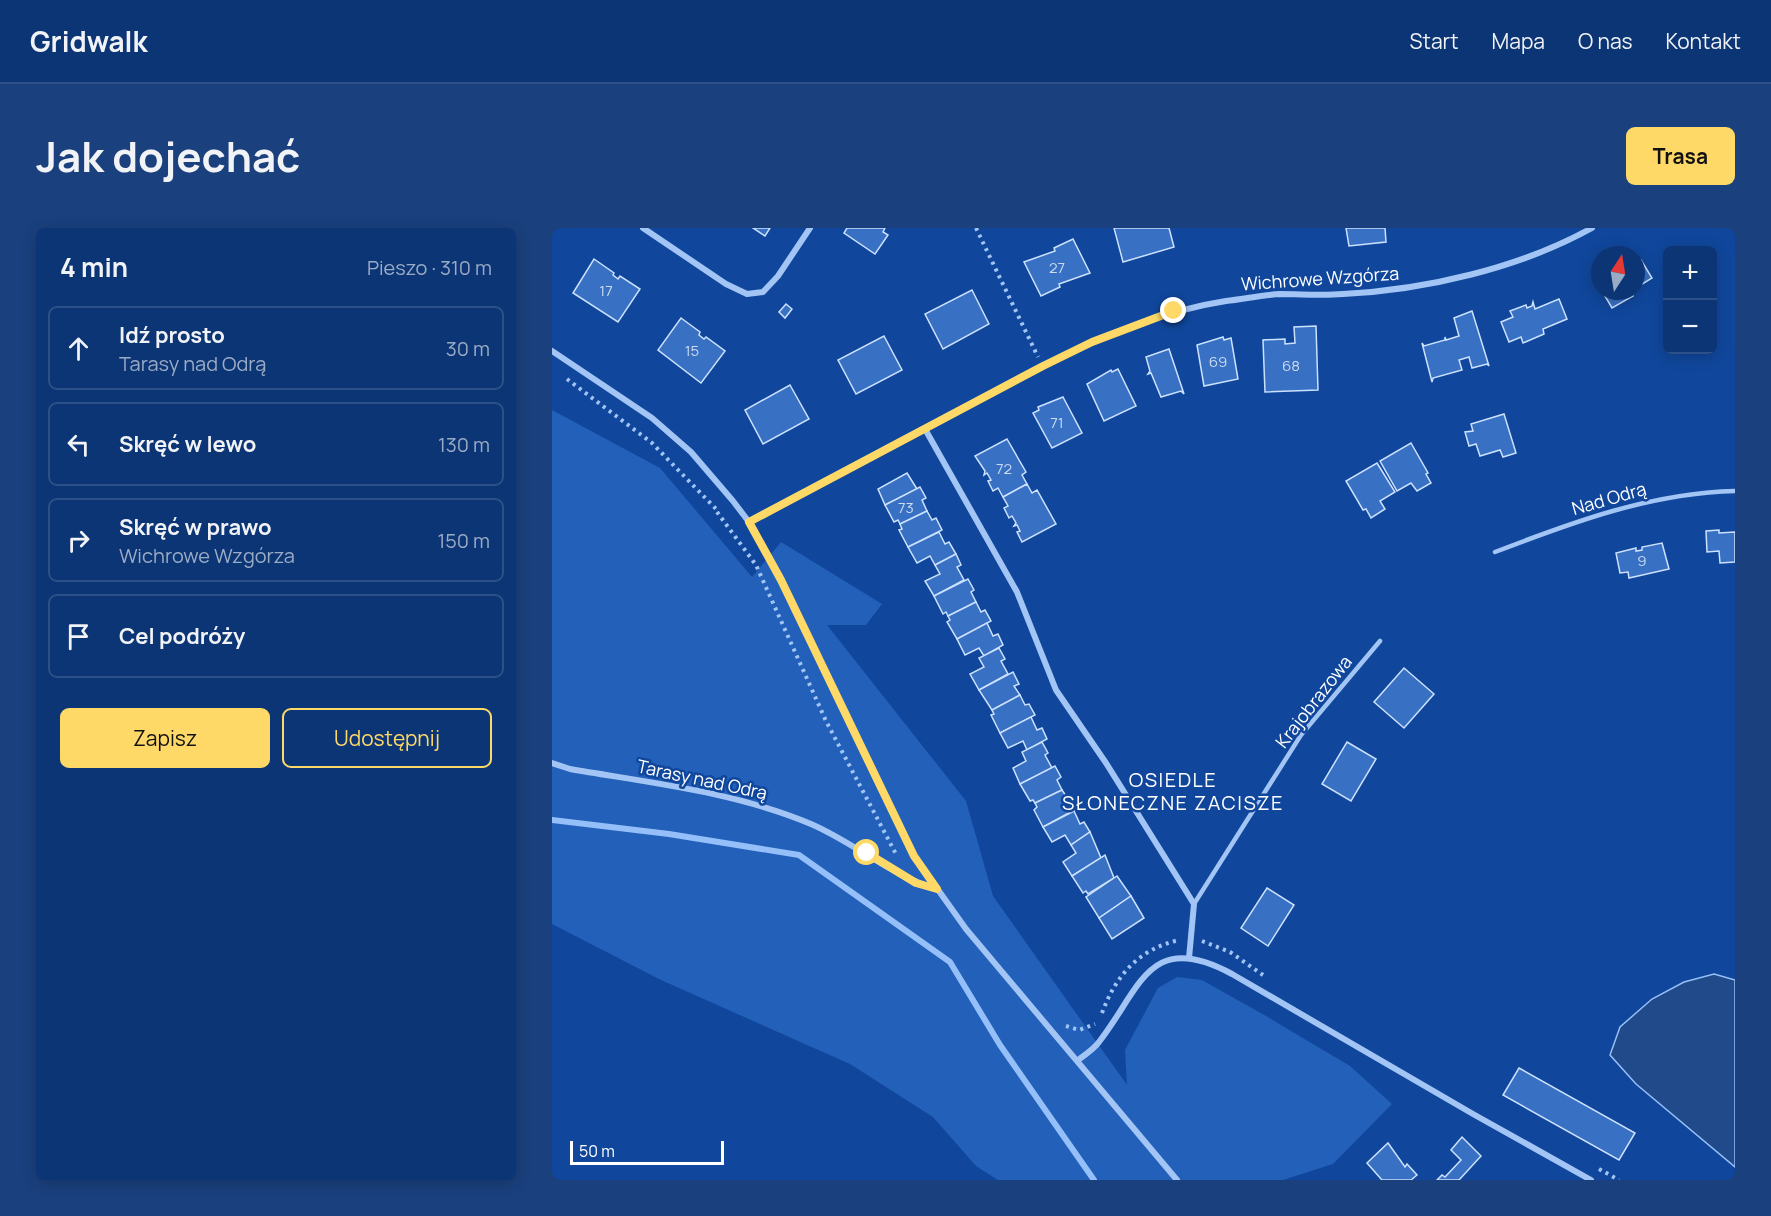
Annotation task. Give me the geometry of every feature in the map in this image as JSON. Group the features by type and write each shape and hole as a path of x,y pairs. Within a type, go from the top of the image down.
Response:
{"street":[{"path":"643,228 726,284 747,294 763,292 778,276 810,228"},
{"name":"Wichrowe Wzgórza","path":"749,522 1092,342 1174,311 1278,294 1342,294 1412,288 1499,265 1592,228"},
{"path":"552,351 652,418 691,452 749,522 781,580 914,856 966,929 1177,1180"},
{"path":"925,429 1017,592 1056,690 1106,763 1194,904 1189,958"},
{"name":"Tarasy nad Odrą","path":"552,763 570,769 748,801 812,825 867,853 916,883 937,889"},
{"path":"1078,1060 1098,1044 1141,977 1168,960 1203,959 1591,1180"}],"lane":[{"name":"Nad Odrą","path":"1495,552 1630,506 1676,496 1735,490"},
{"name":"Krajobrazowa","path":"1194,904 1301,735 1380,641"}],"path":[{"path":"976,228 1031,341"},
{"path":"561,375 651,443 681,470 717,512 733,501"}],"shaded area":[{"path":"552,410 660,468 752,577 781,542 882,604 866,625 827,625 966,801 993,896 1127,1085 1125,1050 1158,988 1177,977 1202,980 1266,1016 1350,1066 1392,1104 1333,1164 1283,1180 998,1180 976,1166 933,1117 850,1064 661,980 552,924"},
{"path":"1714,974 1735,980 1735,1167 1636,1084 1610,1055 1620,1027 1652,999 1684,982"}],"building":[{"path":"753,228 770,228 765,236"},
{"path":"847,228 885,228 883,232 888,235 875,254 844,233"},
{"path":"1114,228 1169,228 1174,247 1123,262"},
{"path":"1346,228 1385,228 1386,242 1349,246"},
{"path":"1073,239 1090,273 1059,284 1060,287 1041,296 1024,262 1055,251 1054,248"},
{"path":"594,259 614,273 613,275 618,279 620,276 640,289 618,322 573,293"},
{"path":"1645,267 1652,278 1645,282"},
{"path":"972,290 989,324 943,349 925,314"},
{"path":"1559,299 1567,319 1543,329 1544,334 1523,343 1521,337 1509,342 1501,322 1513,317 1510,311 1526,305 1527,308 1532,306 1533,302 1535,309"},
{"path":"1607,300 1626,300 1612,308"},
{"path":"786,304 792,309 785,318 779,312"},
{"path":"1472,311 1489,366 1487,364 1472,368 1469,357 1459,360 1462,370 1433,378 1432,382 1422,343 1424,346 1445,340 1445,337 1446,340 1459,336 1454,318"},
{"path":"681,318 700,332 699,335 704,339 706,337 725,351 701,383 658,350"},
{"path":"1316,326 1318,390 1265,392 1263,340 1285,339 1285,344 1295,343 1294,327"},
{"path":"884,336 902,370 856,394 838,360"},
{"path":"1223,337 1224,340 1231,338 1238,379 1204,386 1197,345"},
{"path":"1169,349 1184,394 1181,391 1161,397 1151,373 1148,374 1150,371 1146,357"},
{"path":"1118,369 1136,406 1104,421 1087,384 1111,370 1112,372"},
{"path":"790,385 809,419 763,444 745,410"},
{"path":"1063,397 1082,433 1052,448 1033,413 1039,410 1038,407"},
{"path":"1504,414 1516,453 1503,457 1500,450 1480,456 1476,444 1469,446 1465,432 1473,431 1471,424"},
{"path":"1007,439 1026,472 1022,475 1027,484 1003,497 998,488 993,491 988,481 991,480 987,473 984,475 985,471 975,456"},
{"path":"1411,443 1431,483 1417,491 1411,483 1397,491 1380,461"},
{"path":"1377,463 1395,492 1380,501 1385,509 1371,518 1366,509 1363,510 1346,481"},
{"path":"907,473 917,489 885,505 878,489"},
{"path":"1027,484 1032,493 1037,490 1056,524 1022,542 1017,532 1020,531 1017,525 1014,526 1016,523 1012,516 1009,518 1004,508 1008,506 1003,497"},
{"path":"920,487 926,498 922,500 927,511 900,524 898,520 894,522 885,505"},
{"path":"927,511 932,520 936,518 942,530 908,547 899,530 902,529 900,524"},
{"path":"1719,530 1719,533 1735,532 1735,562 1720,563 1719,551 1707,552 1706,531"},
{"path":"939,532 945,544 949,542 956,554 935,565 930,556 917,563 908,547"},
{"path":"1662,543 1669,569 1629,578 1628,572 1620,573 1616,553 1636,548 1636,551 1642,550 1642,547"},
{"path":"956,554 961,565 957,567 964,580 934,596 925,581 940,574 935,565"},
{"path":"968,579 974,590 971,592 976,602 948,616 946,612 943,614 934,596"},
{"path":"976,602 981,612 985,610 991,621 957,639 947,622 950,620 948,616"},
{"path":"987,623 993,636 998,634 1003,645 984,656 979,648 965,655 957,639"},
{"path":"999,648 1005,659 1001,661 1008,674 979,690 970,674 984,667 979,658"},
{"path":"1404,668 1434,694 1404,728 1374,702"},
{"path":"1013,672 1019,684 1014,686 1020,695 992,710 979,690"},
{"path":"1020,695 1025,705 1029,704 1035,715 1000,733 991,715 994,714 992,710"},
{"path":"1031,717 1037,730 1042,728 1047,739 1027,750 1023,741 1008,748 1000,733"},
{"path":"1042,742 1048,753 1045,755 1052,768 1020,784 1013,768 1026,761 1022,752"},
{"path":"1347,742 1376,759 1351,801 1322,784"},
{"path":"1055,766 1061,777 1057,780 1062,790 1035,803 1033,800 1030,801 1020,784"},
{"path":"1062,790 1068,799 1072,797 1078,808 1043,827 1034,810 1037,807 1035,803"},
{"path":"1074,811 1080,824 1084,822 1090,832 1071,845 1065,835 1052,842 1043,827"},
{"path":"1090,832 1101,858 1072,876 1063,862 1076,853 1071,845"},
{"path":"1105,855 1114,878 1088,894 1086,891 1083,893 1072,876"},
{"path":"1117,876 1131,896 1099,918 1086,897"},
{"path":"1267,888 1294,905 1268,946 1241,928"},
{"path":"1131,896 1144,918 1112,939 1099,918"},
{"path":"1519,1068 1635,1133 1619,1160 1503,1095"},
{"path":"1462,1137 1481,1156 1459,1180 1437,1180 1442,1175 1445,1177 1461,1160 1451,1150"},
{"path":"1388,1143 1405,1167 1407,1164 1417,1175 1411,1180 1382,1180 1367,1163"}],"waterway":[{"path":"552,820 669,834 799,855 950,962 1000,1045 1094,1180"}],"district":[{"name":"OSIEDLE SŁONECZNE ZACISZE","path":"1173,792"}],"route":[{"path":"867,853 916,883 937,889 914,856 781,580 749,522 1043,366 1092,342 1174,311"}]}
